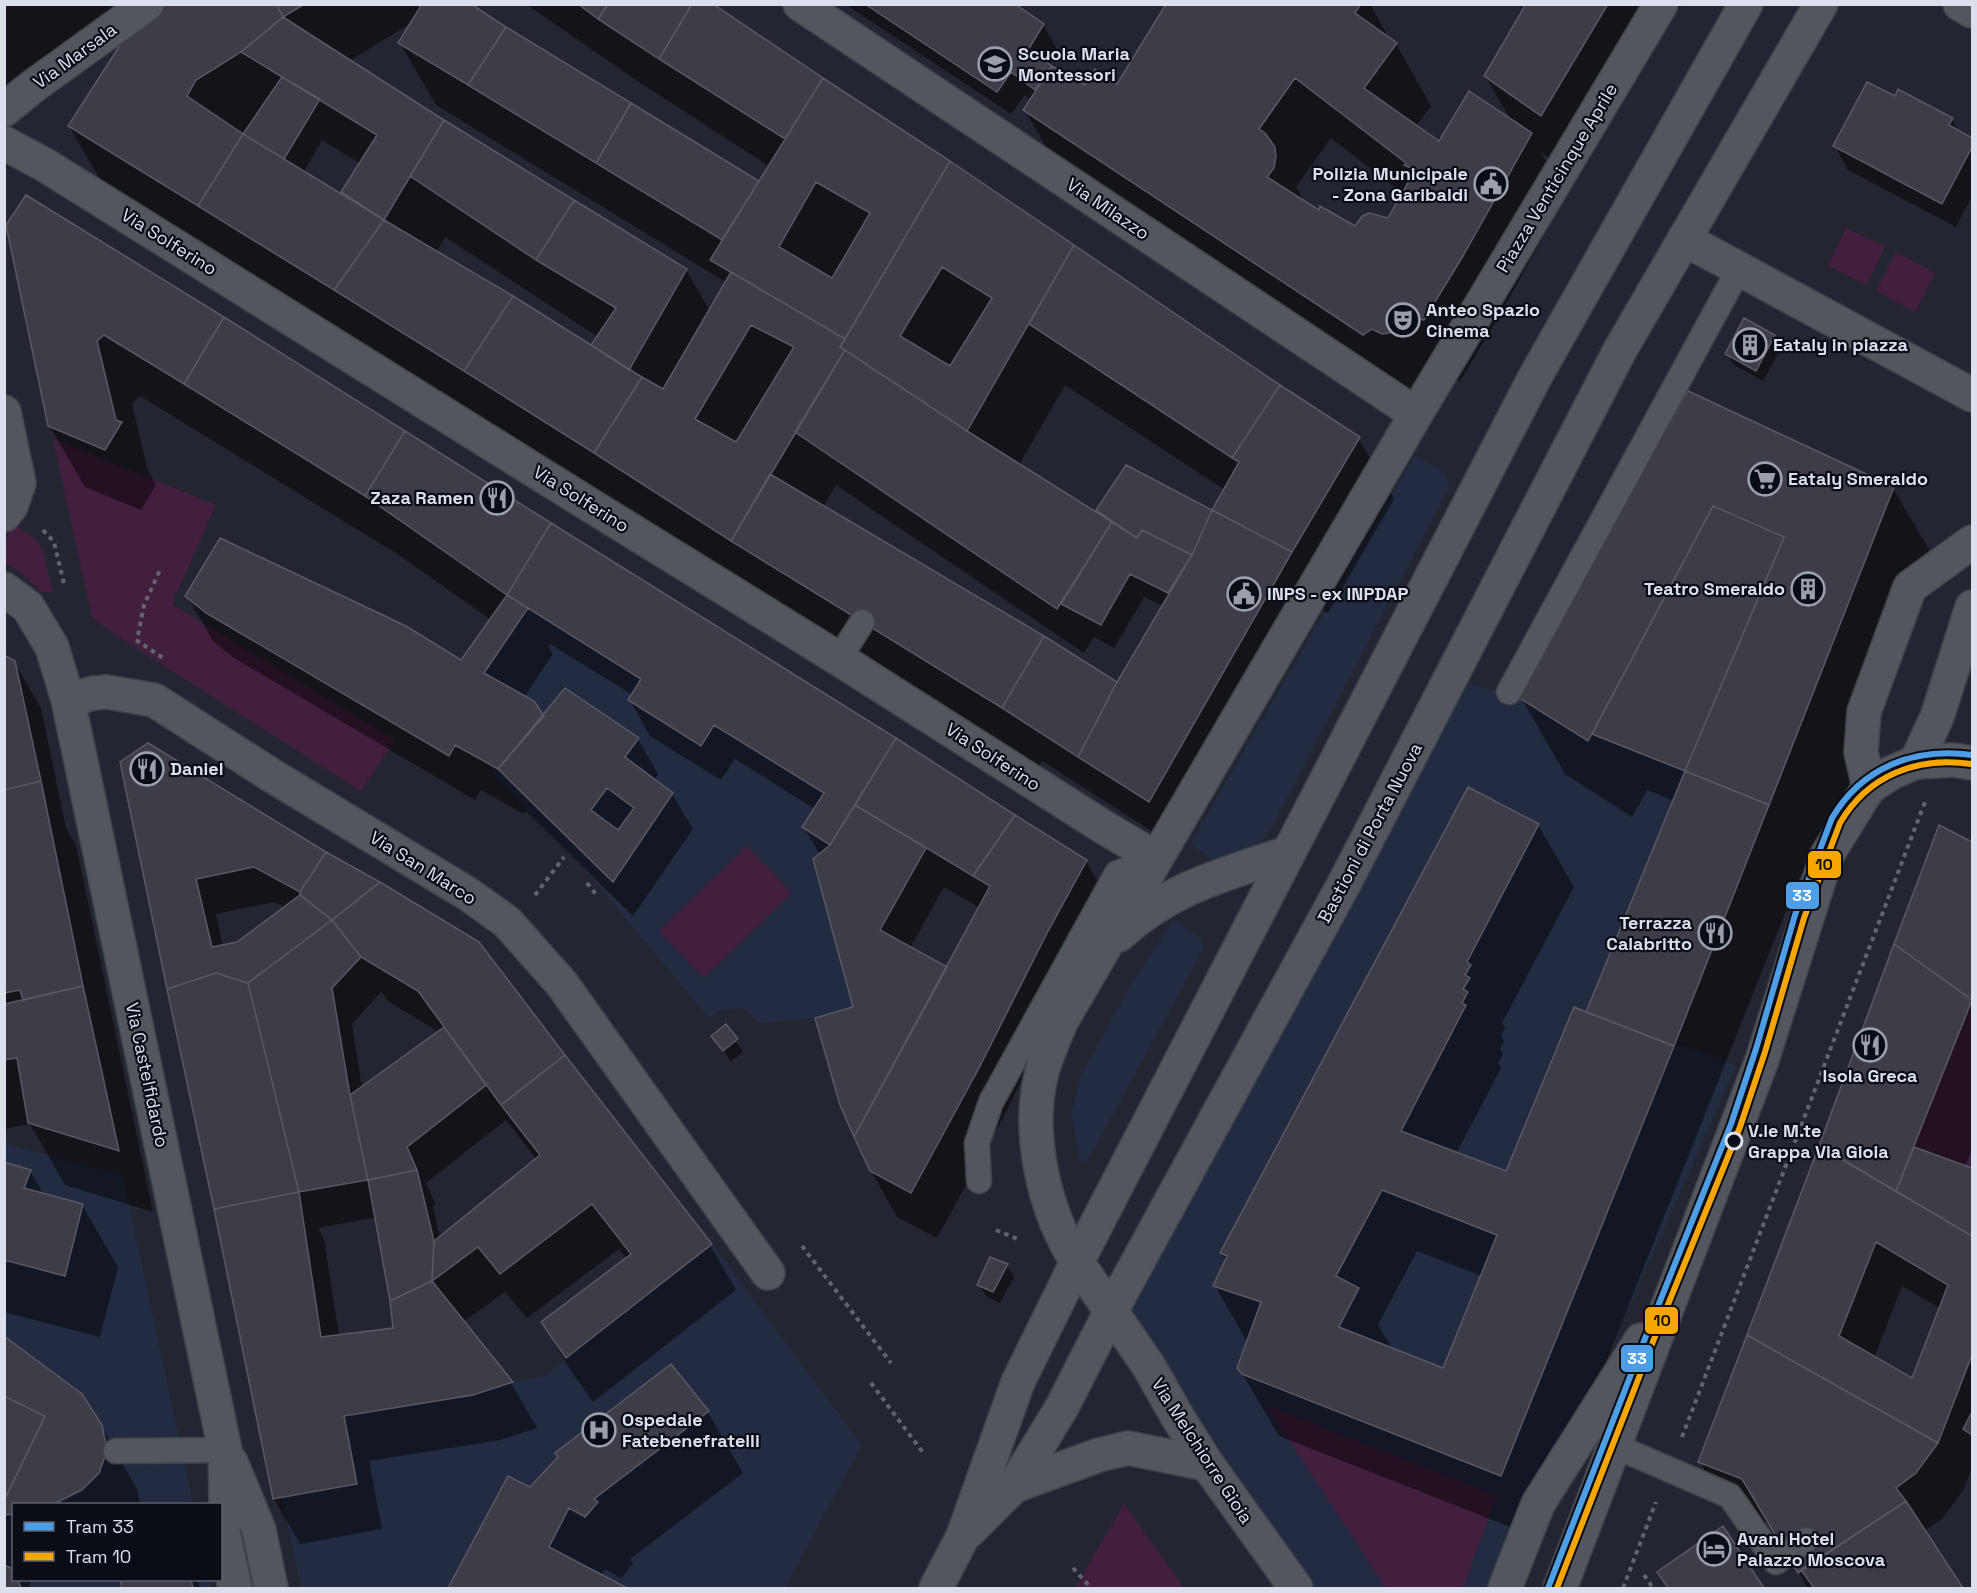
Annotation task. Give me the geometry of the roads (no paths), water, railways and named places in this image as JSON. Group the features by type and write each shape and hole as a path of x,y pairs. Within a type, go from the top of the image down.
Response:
{"street":[{"name":"Via Marsala","path":"4,110 32,87 147,4"},
{"name":"Via Milazzo","path":"800,4 1416,414"},
{"name":"Piazza Venticinque Aprile","path":"1416,414 1661,4"},
{"name":"Bastioni di Porta Nuova","path":"936,1588 963,1536 1018,1382 1077,1262 1534,377 1746,4"},
{"path":"1821,4 1684,240 1972,395"},
{"path":"1960,4 1972,11"},
{"name":"Via Solferino","path":"4,143 45,165 1156,858"},
{"name":"Bastioni di Porta Nuova","path":"963,1536 1014,1486 1062,1407 1111,1311 1345,882 1620,350 1684,240"},
{"path":"4,412 19,483 12,506 4,515"},
{"path":"1111,1311 1067,1247 1054,1218 1045,1188 1038,1139 1038,1106 1042,1074 1051,1047 1062,1020 1099,955 1416,414"},
{"path":"1869,787 1861,752 1864,712 1910,587 1972,542"},
{"path":"4,589 28,607 52,647 68,700"},
{"path":"1927,761 1937,717 1972,607"},
{"name":"Via San Marco","path":"68,700 107,692 154,700 271,775 468,894 507,922 562,984 768,1273"},
{"name":"Via Castelfidardo","path":"68,700 225,1450 226,1500 223,1531 235,1588"},
{"path":"1560,1588 1762,1060 1827,855 1869,787 1891,773 1927,761 1953,760 1972,763"},
{"path":"1099,955 1137,919 1175,894 1205,880 1288,853"},
{"path":"1505,1588 1538,1504 1680,1277"},
{"name":"Via Melchiorre Gioia","path":"1111,1311 1148,1365 1207,1464 1296,1588"},
{"path":"1014,1486 1099,1455 1128,1448 1207,1464"},
{"name":"Via Castelfidardo","path":"225,1450 245,1492 259,1530 271,1588"}],"lane":[{"path":"1509,692 1739,269"},
{"path":"839,659 862,622"},
{"path":"979,1181 977,1143 991,1102 1117,873 1156,858"},
{"path":"1615,1446 1730,1496 1776,1562 1806,1540"},
{"path":"116,1451 225,1450"}],"tram line":[{"name":"33","path":"1548,1588 1731,1124 1756,1049 1795,915 1832,818 1844,800 1859,786 1892,764 1930,754 1972,755"},
{"name":"10","path":"1557,1588 1740,1127 1765,1052 1804,918 1840,823 1851,806 1865,792 1896,772 1932,763 1971,764"}],"place":[{"name":"Scuola Maria Montessori","path":"995,64"},
{"name":"Polizia Municipale - Zona Garibaldi","path":"1491,184"},
{"name":"Anteo Spazio Cinema","path":"1403,320"},
{"name":"Eataly in piazza","path":"1750,345"},
{"name":"Eataly Smeraldo","path":"1765,479"},
{"name":"Zaza Ramen","path":"497,498"},
{"name":"Teatro Smeraldo","path":"1808,589"},
{"name":"INPS - ex INPDAP","path":"1244,594"},
{"name":"Daniel","path":"147,769"},
{"name":"Terrazza Calabritto","path":"1715,933"},
{"name":"Isola Greca","path":"1870,1045"},
{"name":"V.le M.te Grappa Via Gioia","path":"1734,1141"},
{"name":"Ospedale Fatebenefratelli","path":"599,1430"},
{"name":"Avani Hotel Palazzo Moscova","path":"1714,1549"}]}
